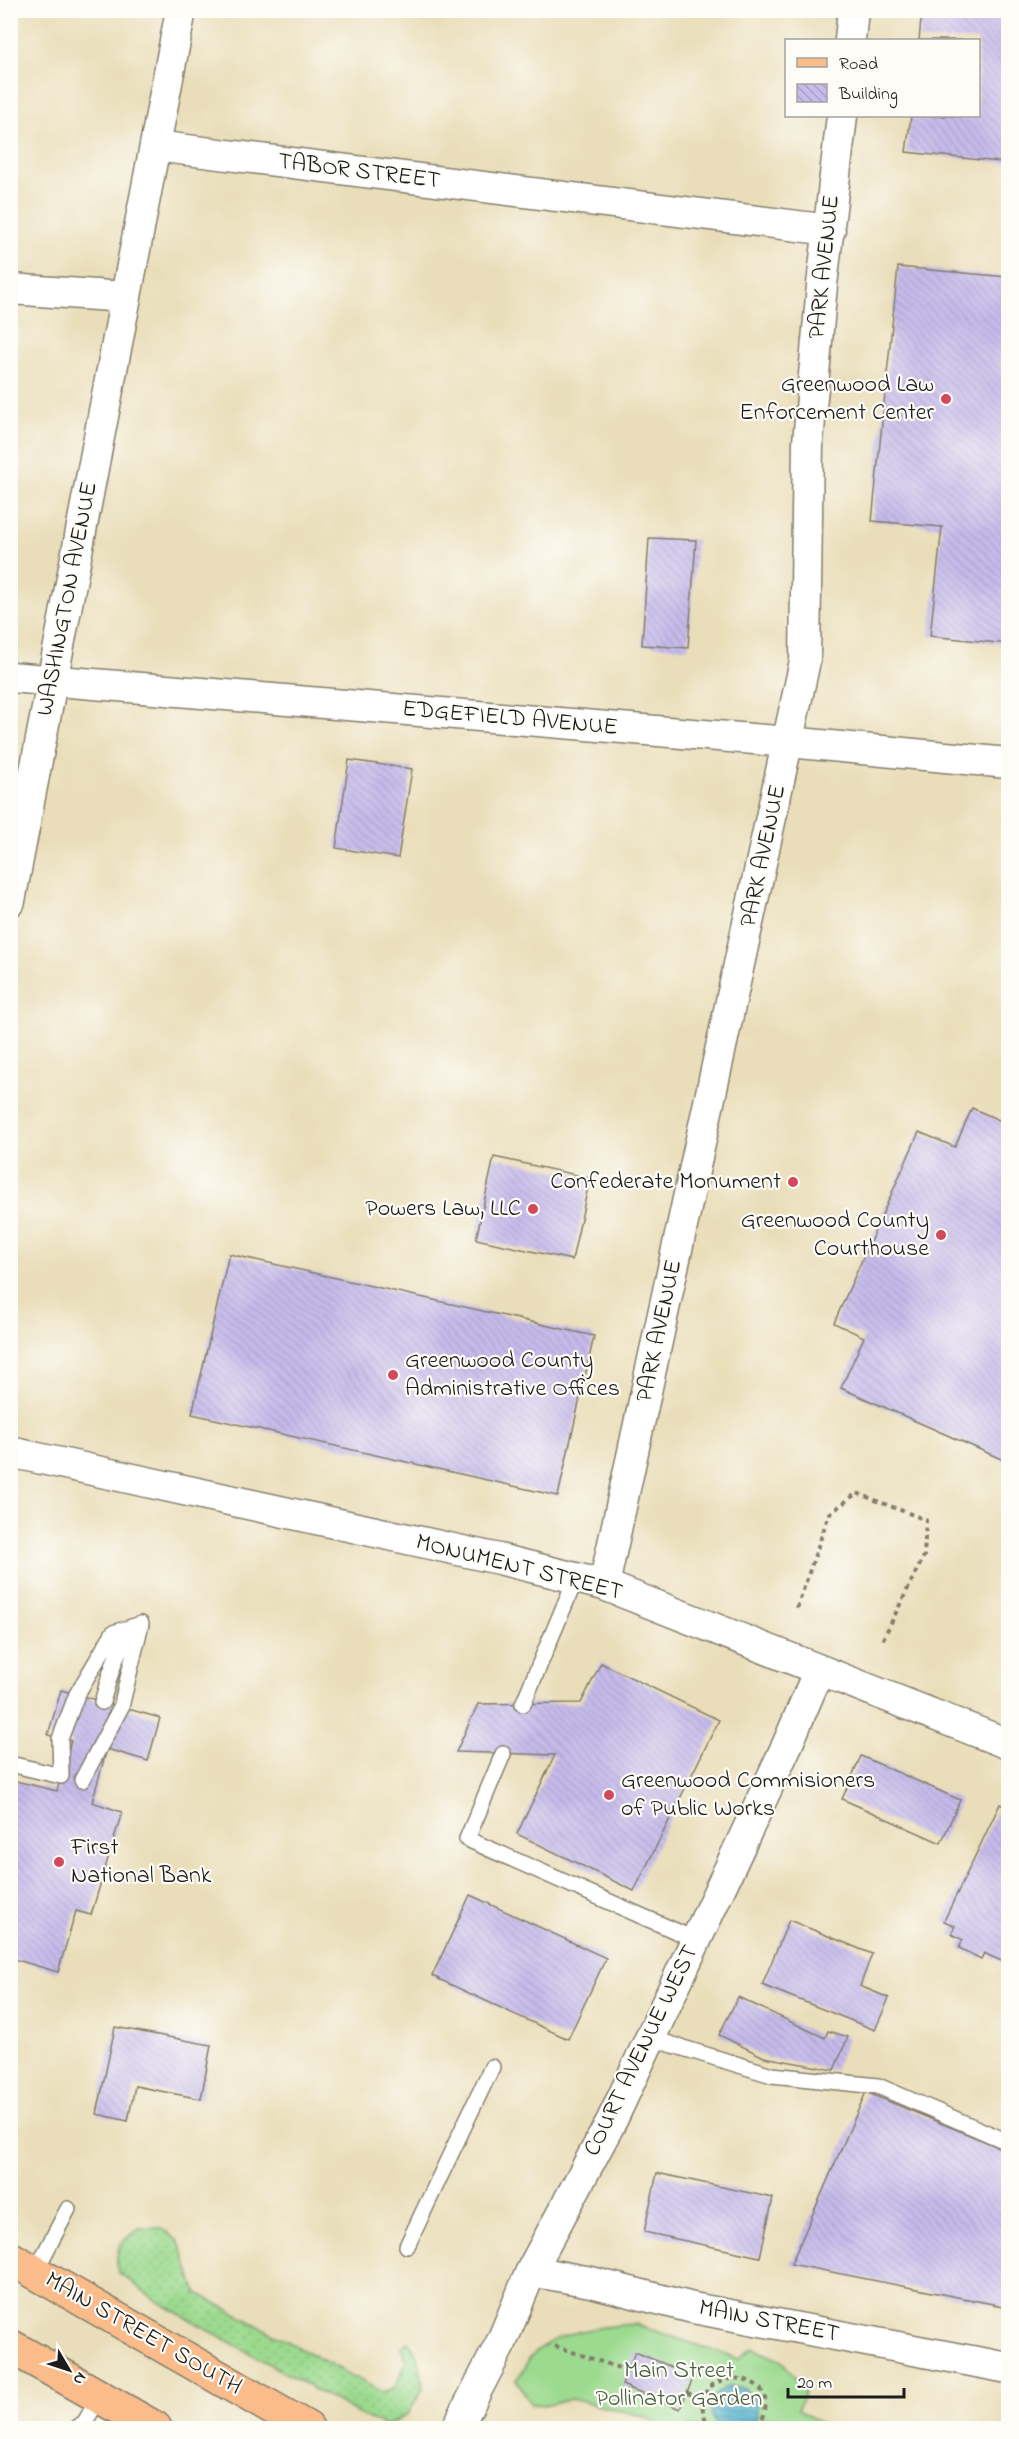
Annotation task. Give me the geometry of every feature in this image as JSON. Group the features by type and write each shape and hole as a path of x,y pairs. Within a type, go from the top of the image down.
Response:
{"main road":[{"name":"MAIN STREET SOUTH","path":"23,2265 307,2428"},
{"path":"10,2346 155,2428"}],"street":[{"path":"10,288 126,297 181,10"},
{"path":"850,39 853,10"},
{"name":"PARK AVENUE","path":"590,1582 789,742 805,661 808,442 822,285 842,117"},
{"name":"TABOR STREET","path":"155,146 830,230"},
{"name":"WASHINGTON AVENUE","path":"10,901 126,297"},
{"name":"EDGEFIELD AVENUE","path":"10,677 789,742 1008,763"},
{"name":"MONUMENT STREET","path":"10,1452 590,1582 1008,1744"},
{"name":"COURT AVENUE WEST","path":"457,2428 502,2341 531,2271 612,2120 788,1743 819,1670"},
{"name":"MAIN STREET","path":"531,2271 591,2282 693,2308 1008,2368"}],"lane":[{"path":"523,1704 590,1582"},
{"path":"10,1764 61,1776 60,1738 77,1694 113,1633 141,1624"},
{"path":"102,1702 117,1656 131,1630 141,1624"},
{"path":"82,1780 121,1707 141,1624"},
{"path":"503,1754 467,1839 696,1940"},
{"path":"650,2038 772,2075 878,2086 1008,2142"},
{"path":"407,2246 492,2067"},
{"path":"23,2265 68,2209"},
{"path":"77,2428 85,2422 100,2396"}],"path":[{"path":"797,1608 829,1514 857,1493 867,1496 926,1520 924,1556 882,1641"},
{"path":"555,2346 628,2371"},
{"path":"710,2428 705,2420 703,2409 709,2390 716,2383 735,2377 745,2379 760,2391 765,2410 758,2428"},
{"path":"687,2393 705,2399"},
{"path":"762,2422 784,2428"}],"green space":[{"path":"139,2228 162,2228 179,2242 197,2293 384,2393 395,2388 406,2362 401,2347 408,2342 419,2361 423,2388 408,2414 385,2426 358,2414 157,2301 118,2272 117,2257 120,2246"},
{"name":"Main Street Pollinator Garden","path":"634,2324 738,2359 752,2348 782,2361 805,2391 798,2409 824,2425 823,2428 668,2428 643,2416 571,2399 549,2405 531,2404 517,2380 530,2359 541,2348 566,2335 580,2331"}],"water":[{"path":"729,2386 745,2389 756,2400 757,2417 749,2428 719,2428 714,2422 711,2404 722,2389"}],"building":[{"path":"922,10 1008,10 1008,163 906,152 911,117 980,117 980,39 919,39"},
{"name":"Greenwood Law Enforcement Center","path":"898,267 1008,277 1008,644 930,636 942,527 872,521"},
{"path":"649,538 696,540 688,648 642,645"},
{"path":"349,760 412,769 398,858 336,848"},
{"name":"Greenwood County Courthouse","path":"972,1108 1008,1124 1008,1462 841,1388 864,1337 834,1323 919,1132 955,1147"},
{"name":"Powers Law, LLC","path":"494,1157 590,1178 572,1260 476,1239"},
{"name":"Greenwood County Administrative Offices","path":"229,1254 594,1336 558,1496 192,1414"},
{"name":"Greenwood Commisioners of Public Works","path":"601,1663 719,1720 634,1891 517,1834 555,1755 456,1752 478,1704 581,1703"},
{"name":"First National Bank","path":"61,1690 160,1718 148,1761 107,1749 92,1802 122,1812 91,1915 76,1911 58,1972 10,1958 10,1784 12,1780 57,1791 71,1741 48,1735"},
{"path":"861,1756 960,1800 941,1843 842,1799"},
{"path":"1000,1804 1008,1808 1008,1964 984,1953 981,1959 959,1948 963,1940 951,1934 955,1926 944,1921"},
{"path":"470,1895 606,1958 568,2039 432,1976"},
{"path":"789,1920 872,1954 860,1986 889,1998 875,2030 762,1985"},
{"path":"738,1997 825,2038 828,2031 848,2037 834,2070 764,2057 719,2035"},
{"path":"115,2027 211,2045 201,2099 135,2086 128,2121 97,2114"},
{"path":"866,2092 1008,2151 1008,2307 791,2264"},
{"path":"657,2173 773,2198 760,2257 644,2232"},
{"path":"635,2352 694,2376 680,2409 622,2385"}],"place":[{"name":"Greenwood Law Enforcement Center","path":"946,399"},
{"name":"Confederate Monument","path":"793,1182"},
{"name":"Powers Law, LLC","path":"533,1209"},
{"name":"Greenwood County Courthouse","path":"941,1235"},
{"name":"Greenwood County Administrative Offices","path":"393,1375"},
{"name":"Greenwood Commisioners of Public Works","path":"609,1795"},
{"name":"First National Bank","path":"59,1862"}]}
